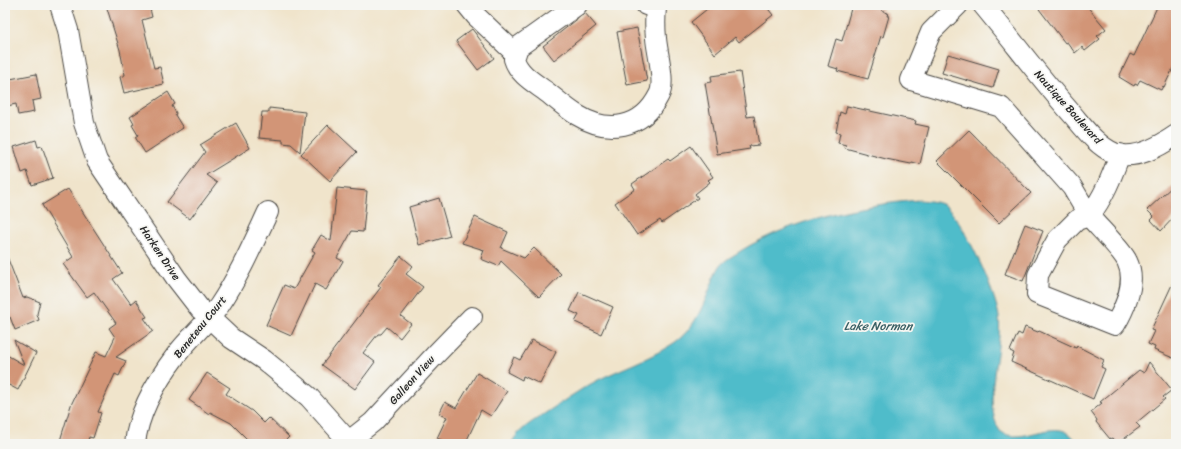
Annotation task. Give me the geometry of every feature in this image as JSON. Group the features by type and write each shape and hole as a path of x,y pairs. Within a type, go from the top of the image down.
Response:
{"street":[{"name":"Harken Drive","path":"60,5 68,30 84,123 97,161 176,278 209,318 231,338 270,364 309,396 350,442"},
{"path":"467,5 476,16 515,53"},
{"path":"577,5 518,47 514,59 520,71 576,114 599,125 611,127 634,122 645,115 660,94 662,85 653,6"},
{"path":"958,5 931,32 911,80 1001,107 1072,187 1089,216 1127,261 1130,280 1126,305 1115,325 1037,294 1038,275 1057,240 1077,220 1089,216 1098,205 1120,154"},
{"name":"Nautique Boulevard","path":"983,5 1046,85 1088,133 1104,147 1115,154 1146,152 1176,135"},
{"name":"Beneteau Court","path":"135,444 140,420 155,386 177,354 209,318 237,278 268,212"},
{"name":"Galleon View","path":"350,442 373,422 472,317"}],"water":[{"name":"Lake Norman","path":"919,200 942,204 953,214 970,241 986,275 997,306 999,330 992,391 992,406 1000,431 1009,435 1019,436 1052,430 1062,430 1070,434 1077,444 511,444 518,434 527,426 578,391 598,380 652,356 677,341 695,321 720,266 727,259 742,250 783,230 828,215 897,202"}],"building":[{"path":"106,5 149,5 152,17 142,20 154,68 160,67 164,84 124,93 120,77 125,75 120,50"},
{"path":"712,5 765,5 773,15 739,42 735,37 715,54 691,22"},
{"path":"852,5 884,5 882,11 888,13 887,16 889,16 883,37 881,36 880,39 868,79 837,71 838,69 828,66 836,39 842,41"},
{"path":"1036,5 1086,5 1106,29 1097,36 1100,39 1085,51 1082,47 1075,53 1067,42 1065,43"},
{"path":"1158,5 1176,5 1176,62 1164,87 1163,86 1161,90 1140,80 1137,85 1135,84 1134,86 1119,77 1130,54 1134,56"},
{"path":"585,13 596,26 554,60 543,46"},
{"path":"637,28 647,81 627,85 617,32"},
{"path":"472,29 494,58 478,70 456,41"},
{"path":"948,54 999,69 993,88 942,73"},
{"path":"740,72 747,117 754,116 759,145 749,146 750,149 717,154 705,83 712,82 711,76"},
{"path":"36,74 41,99 32,101 34,112 18,115 16,104 7,106 5,80"},
{"path":"168,92 175,104 172,106 176,113 175,115 183,128 145,153 135,137 138,135 132,125 134,124 130,117"},
{"path":"847,106 916,121 915,124 929,127 920,164 912,162 911,164 886,159 845,148 846,145 838,143 840,133 836,132 840,112 845,114"},
{"path":"269,108 305,112 300,152 291,144 283,143 283,140 259,138 262,112 269,112"},
{"path":"236,123 250,148 206,175 217,183 190,219 167,202 205,152 200,145"},
{"path":"328,125 357,152 330,181 301,154"},
{"path":"969,130 1031,193 999,223 937,161"},
{"path":"36,140 38,147 42,146 53,178 32,185 27,171 22,173 14,147"},
{"path":"691,146 713,177 708,180 710,182 695,194 698,198 662,223 660,220 637,235 615,203 635,189 632,184 668,159 670,161"},
{"path":"1176,183 1176,215 1161,231 1151,220 1154,217 1147,210"},
{"path":"337,188 367,191 363,232 352,231 337,258 343,261 326,290 315,284 291,336 266,325 284,285 294,289 315,252 312,250 321,235 331,241"},
{"path":"68,189 122,273 113,279 131,304 136,300 147,317 144,318 153,331 116,357 126,361 119,376 115,374 98,412 101,413 93,438 89,437 87,444 59,444 71,405 96,352 106,356 115,337 109,328 116,323 94,292 87,297 63,264 73,257 42,205"},
{"path":"439,198 450,236 419,245 409,207"},
{"path":"475,217 508,232 501,248 524,258 534,248 561,274 539,297 501,261 498,266 481,259 484,250 462,243"},
{"path":"1025,224 1043,231 1023,281 1005,274"},
{"path":"6,254 23,298 27,297 40,302 37,314 39,320 15,330 10,317 5,319"},
{"path":"401,256 413,266 406,274 423,287 401,316 411,324 400,338 387,327 381,334 378,334 363,353 375,362 355,389 322,365 381,287 378,285"},
{"path":"1176,276 1176,351 1173,358 1154,350 1155,347 1148,344 1154,331 1151,330"},
{"path":"579,292 613,307 601,334 575,322 579,315 570,311"},
{"path":"1025,327 1038,332 1039,331 1076,348 1077,346 1104,360 1101,367 1105,369 1093,399 1011,362 1014,353 1010,351 1018,333 1022,335"},
{"path":"14,340 36,353 18,390 5,383 5,354 24,365"},
{"path":"532,340 556,352 540,384 523,376 522,380 507,372 514,357 520,360"},
{"path":"1149,362 1172,390 1163,397 1165,399 1136,423 1140,427 1117,444 1112,438 1110,439 1096,422 1097,420 1091,412 1102,403 1100,402 1139,370 1144,373"},
{"path":"207,373 230,388 226,394 252,411 264,423 269,418 289,437 282,444 252,444 231,423 210,412 209,414 189,400"},
{"path":"477,373 507,391 491,416 481,410 465,444 450,444 437,438 447,417 439,414 445,402 456,408"}]}
